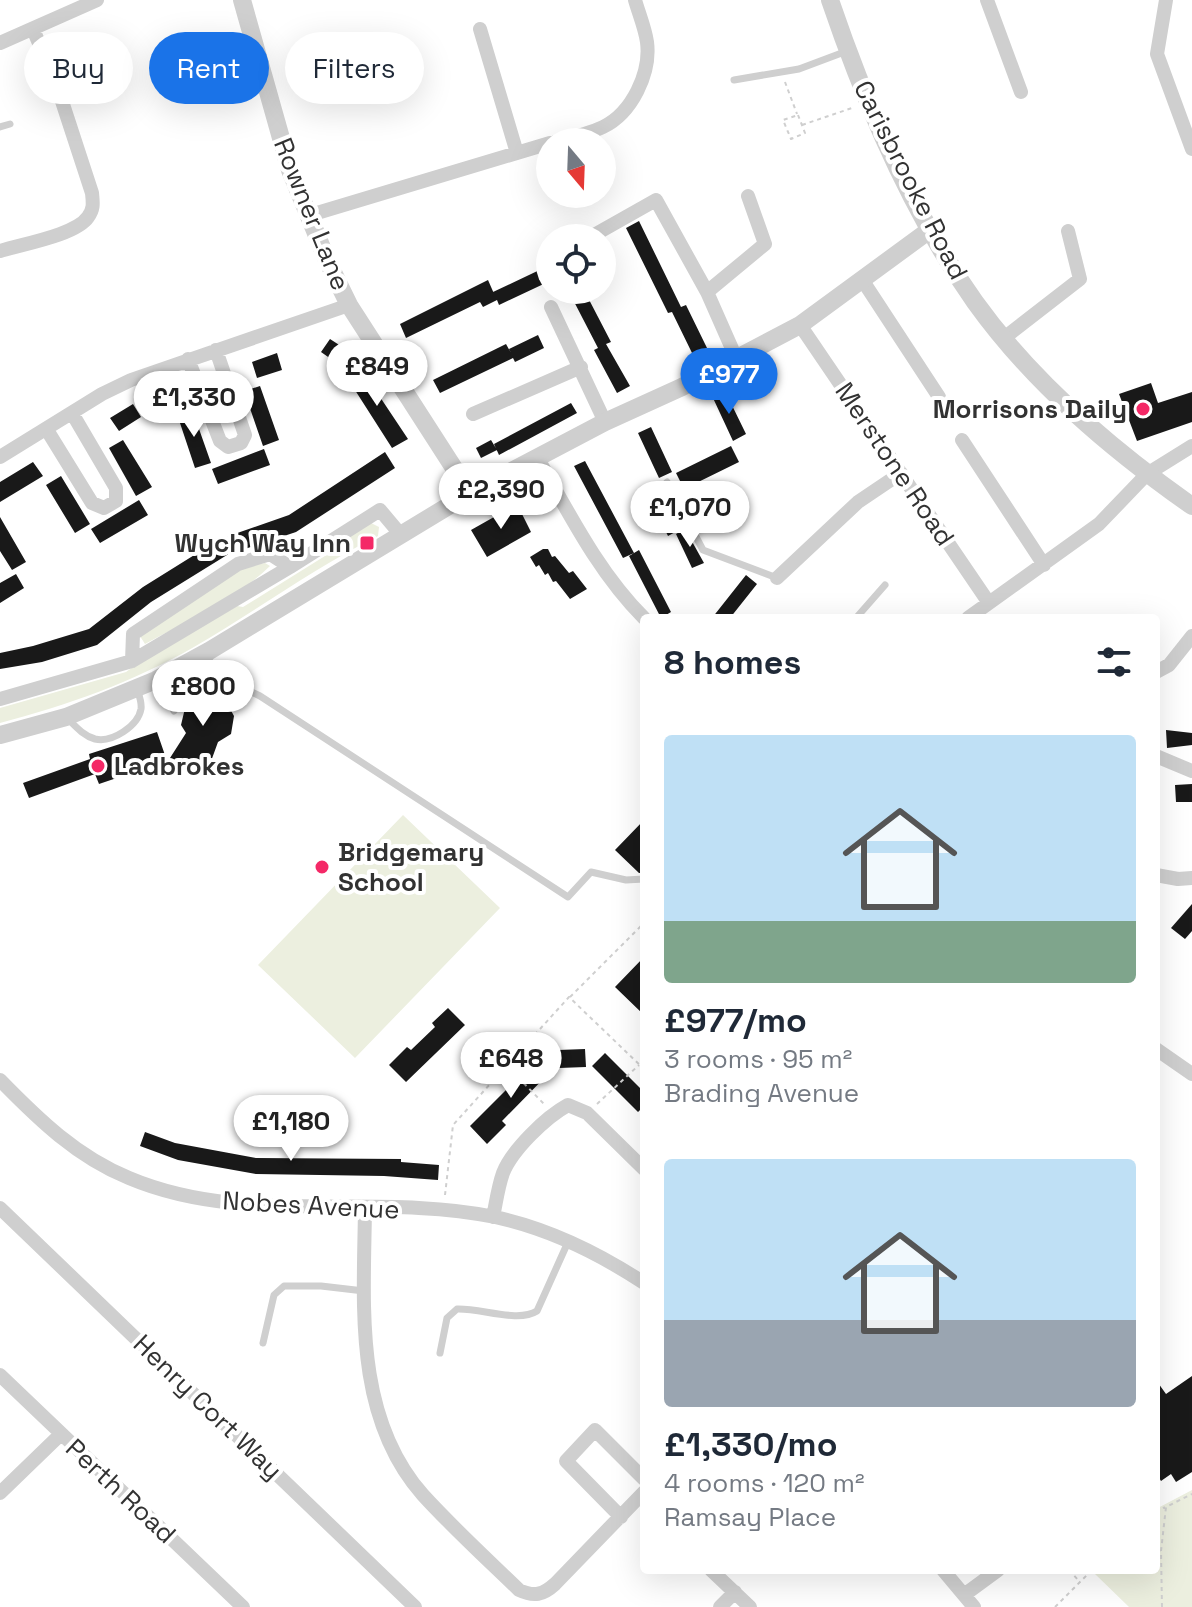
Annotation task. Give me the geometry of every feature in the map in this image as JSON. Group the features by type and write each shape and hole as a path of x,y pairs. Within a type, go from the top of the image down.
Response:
{"street":[{"path":"0,43 97,0"},
{"name":"Rowner Lane","path":"242,0 286,157 307,216 349,305 470,493"},
{"path":"601,128 626,109 639,88 645,69 647,44 635,0"},
{"name":"Carisbrooke Road","path":"830,0 868,102 931,229 969,292 1004,338 1075,414 1147,474 1192,506"},
{"path":"987,0 1021,92"},
{"path":"1166,0 1157,54 1192,149"},
{"path":"0,251 75,229 87,219 94,207 57,86 33,29"},
{"path":"480,29 517,153"},
{"path":"307,216 536,148"},
{"path":"707,292 765,244 748,196"},
{"path":"613,224 656,200 707,292 737,360"},
{"path":"0,735 66,717 137,689 204,654 470,493 605,422 737,360 800,325 931,229"},
{"path":"1004,338 1080,279 1068,231"},
{"path":"863,281 939,397"},
{"path":"0,457 131,380 349,305"},
{"path":"551,307 605,422"},
{"name":"Merstone Road","path":"800,325 989,603"},
{"path":"188,359 220,441 228,447 241,443 245,435 216,350"},
{"path":"473,414 581,367"},
{"path":"47,430 92,503 104,508 116,501 116,488 72,413"},
{"path":"962,440 1044,565"},
{"path":"974,614 1099,524 1147,474 1192,446"},
{"path":"537,457 594,555 640,614"},
{"path":"777,578 858,502 901,473"},
{"path":"0,699 132,661 380,510 401,535"},
{"path":"132,661 133,634 238,564 270,554 290,567"},
{"path":"1160,670 1169,665 1192,636"},
{"path":"1160,758 1192,771"},
{"path":"1160,876 1192,878"},
{"path":"1160,1052 1192,1074"},
{"name":"Nobes Avenue","path":"0,1080 64,1141 128,1178 165,1191 258,1206 365,1207 493,1217 568,1240 609,1260 640,1280"},
{"path":"493,1217 509,1161 553,1113 568,1105 587,1113 640,1165"},
{"path":"365,1207 364,1333 369,1373 377,1408 402,1465 422,1494 519,1590 531,1595 545,1593 640,1502"},
{"name":"Henry Cort Way","path":"0,1208 415,1607"},
{"name":"Perth Road","path":"0,1375 243,1607"},
{"path":"621,1517 566,1461 595,1430 640,1475"},
{"path":"0,1493 61,1434"},
{"path":"715,1574 750,1607"},
{"path":"946,1574 974,1607"},
{"path":"964,1595 993,1574"},
{"path":"720,1607 735,1592"}],"lane":[{"path":"734,80 781,73 847,51"},
{"path":"0,127 10,124"},
{"path":"667,482 703,550 777,578"},
{"path":"860,614 885,585"},
{"path":"204,654 227,680 260,696 576,902"},
{"path":"156,680 174,711"},
{"path":"66,717 97,740 117,736 136,720 141,709 137,689"},
{"path":"568,897 591,872 626,880 640,879"},
{"path":"440,1353 447,1318 457,1309 519,1316 537,1311 568,1240"},
{"path":"263,1343 274,1295 284,1286 309,1285 364,1291"}],"path":[{"path":"781,73 798,115 802,125 805,133 791,139 783,120 798,115"},
{"path":"802,125 868,102"},
{"path":"445,1211 453,1125 569,997 640,927"},
{"path":"569,997 640,1065 587,1113"},
{"path":"506,1065 553,1113"},
{"path":"1160,1510 1192,1494"},
{"path":"1162,1607 1161,1551 1166,1507"},
{"path":"1073,1574 1080,1581"},
{"path":"1055,1607 1088,1574"}],"green space":[{"path":"371,523 379,527 378,536 171,660 100,691 0,723 0,708 126,672 237,606 243,607 341,546 342,541"},
{"path":"265,563 270,566 256,578 194,618 145,644 138,633 237,569"},
{"path":"403,815 500,908 355,1058 258,965"},
{"path":"1192,1490 1192,1607 1129,1607 1095,1574 1160,1574 1160,1507"}],"building":[{"path":"639,221 681,307 686,305 707,348 693,355 672,312 668,313 626,228"},
{"path":"536,272 536,288 499,305 497,300 483,307 480,302 406,338 400,324 488,280 493,292"},
{"path":"575,304 591,304 611,342 606,344 630,386 617,393 594,350 598,348"},
{"path":"538,335 544,348 515,362 513,358 440,393 433,380 506,344 511,353 509,349"},
{"path":"330,339 350,352 341,366 321,352"},
{"path":"277,353 282,370 257,378 252,362"},
{"path":"360,367 408,439 392,448 346,376"},
{"path":"1151,383 1158,403 1192,392 1192,422 1137,441 1119,394"},
{"path":"260,386 279,440 263,446 244,391"},
{"path":"725,391 746,434 733,441 713,398"},
{"path":"571,403 577,413 499,455 494,444"},
{"path":"133,404 141,417 119,431 110,418"},
{"path":"192,409 211,463 195,468 177,414"},
{"path":"651,427 672,472 659,478 638,433"},
{"path":"123,440 152,487 136,496 109,448"},
{"path":"491,440 497,450 481,458 476,448"},
{"path":"731,446 739,462 684,489 676,473"},
{"path":"264,449 270,465 218,484 212,469"},
{"path":"385,452 395,468 296,532 227,555 151,602 97,645 42,662 0,669 0,653 89,629 143,587 220,539 289,515"},
{"path":"585,461 634,553 623,558 574,466"},
{"path":"33,462 43,476 0,502 0,482"},
{"path":"61,476 90,524 75,533 46,485"},
{"path":"657,485 679,530 668,536 646,491"},
{"path":"139,500 148,515 100,543 91,529"},
{"path":"517,504 531,532 487,557 471,530"},
{"path":"0,517 26,562 12,570 0,551"},
{"path":"685,529 704,563 692,568 676,534"},
{"path":"548,549 569,573 573,571 587,589 570,599 548,573 545,575 539,565 536,567 530,557"},
{"path":"639,550 671,612 659,614 629,556"},
{"path":"16,574 24,588 0,603 0,583"},
{"path":"746,575 757,584 733,614 715,614"},
{"path":"201,692 223,696 234,716 231,734 218,742 210,764 188,759 175,767 170,758 186,733 181,725 186,704"},
{"path":"1166,730 1192,733 1192,745 1167,748"},
{"path":"157,732 167,761 99,784 95,774 29,798 23,783 90,759 89,754"},
{"path":"1192,784 1192,802 1176,802 1175,785"},
{"path":"640,824 640,873 615,850"},
{"path":"1192,904 1192,931 1185,939 1171,928"},
{"path":"640,961 640,1011 615,987"},
{"path":"448,1008 465,1025 406,1082 389,1065 407,1047 411,1050 435,1027 432,1023"},
{"path":"585,1049 586,1067 559,1068 558,1050"},
{"path":"605,1053 640,1088 640,1110 638,1112 592,1066"},
{"path":"541,1055 554,1068 502,1121 506,1125 487,1144 470,1126"},
{"path":"145,1132 175,1143 256,1158 401,1159 401,1162 439,1165 438,1180 256,1174 178,1160 140,1146"},
{"path":"1192,1376 1192,1472 1176,1482 1171,1474 1160,1479 1160,1386 1166,1394"}],"place":[{"name":"Morrisons Daily","path":"1143,409"},
{"name":"Wych Way Inn","path":"367,543"},
{"name":"Ladbrokes","path":"98,766"},
{"name":"Bridgemary School","path":"322,867"}]}
